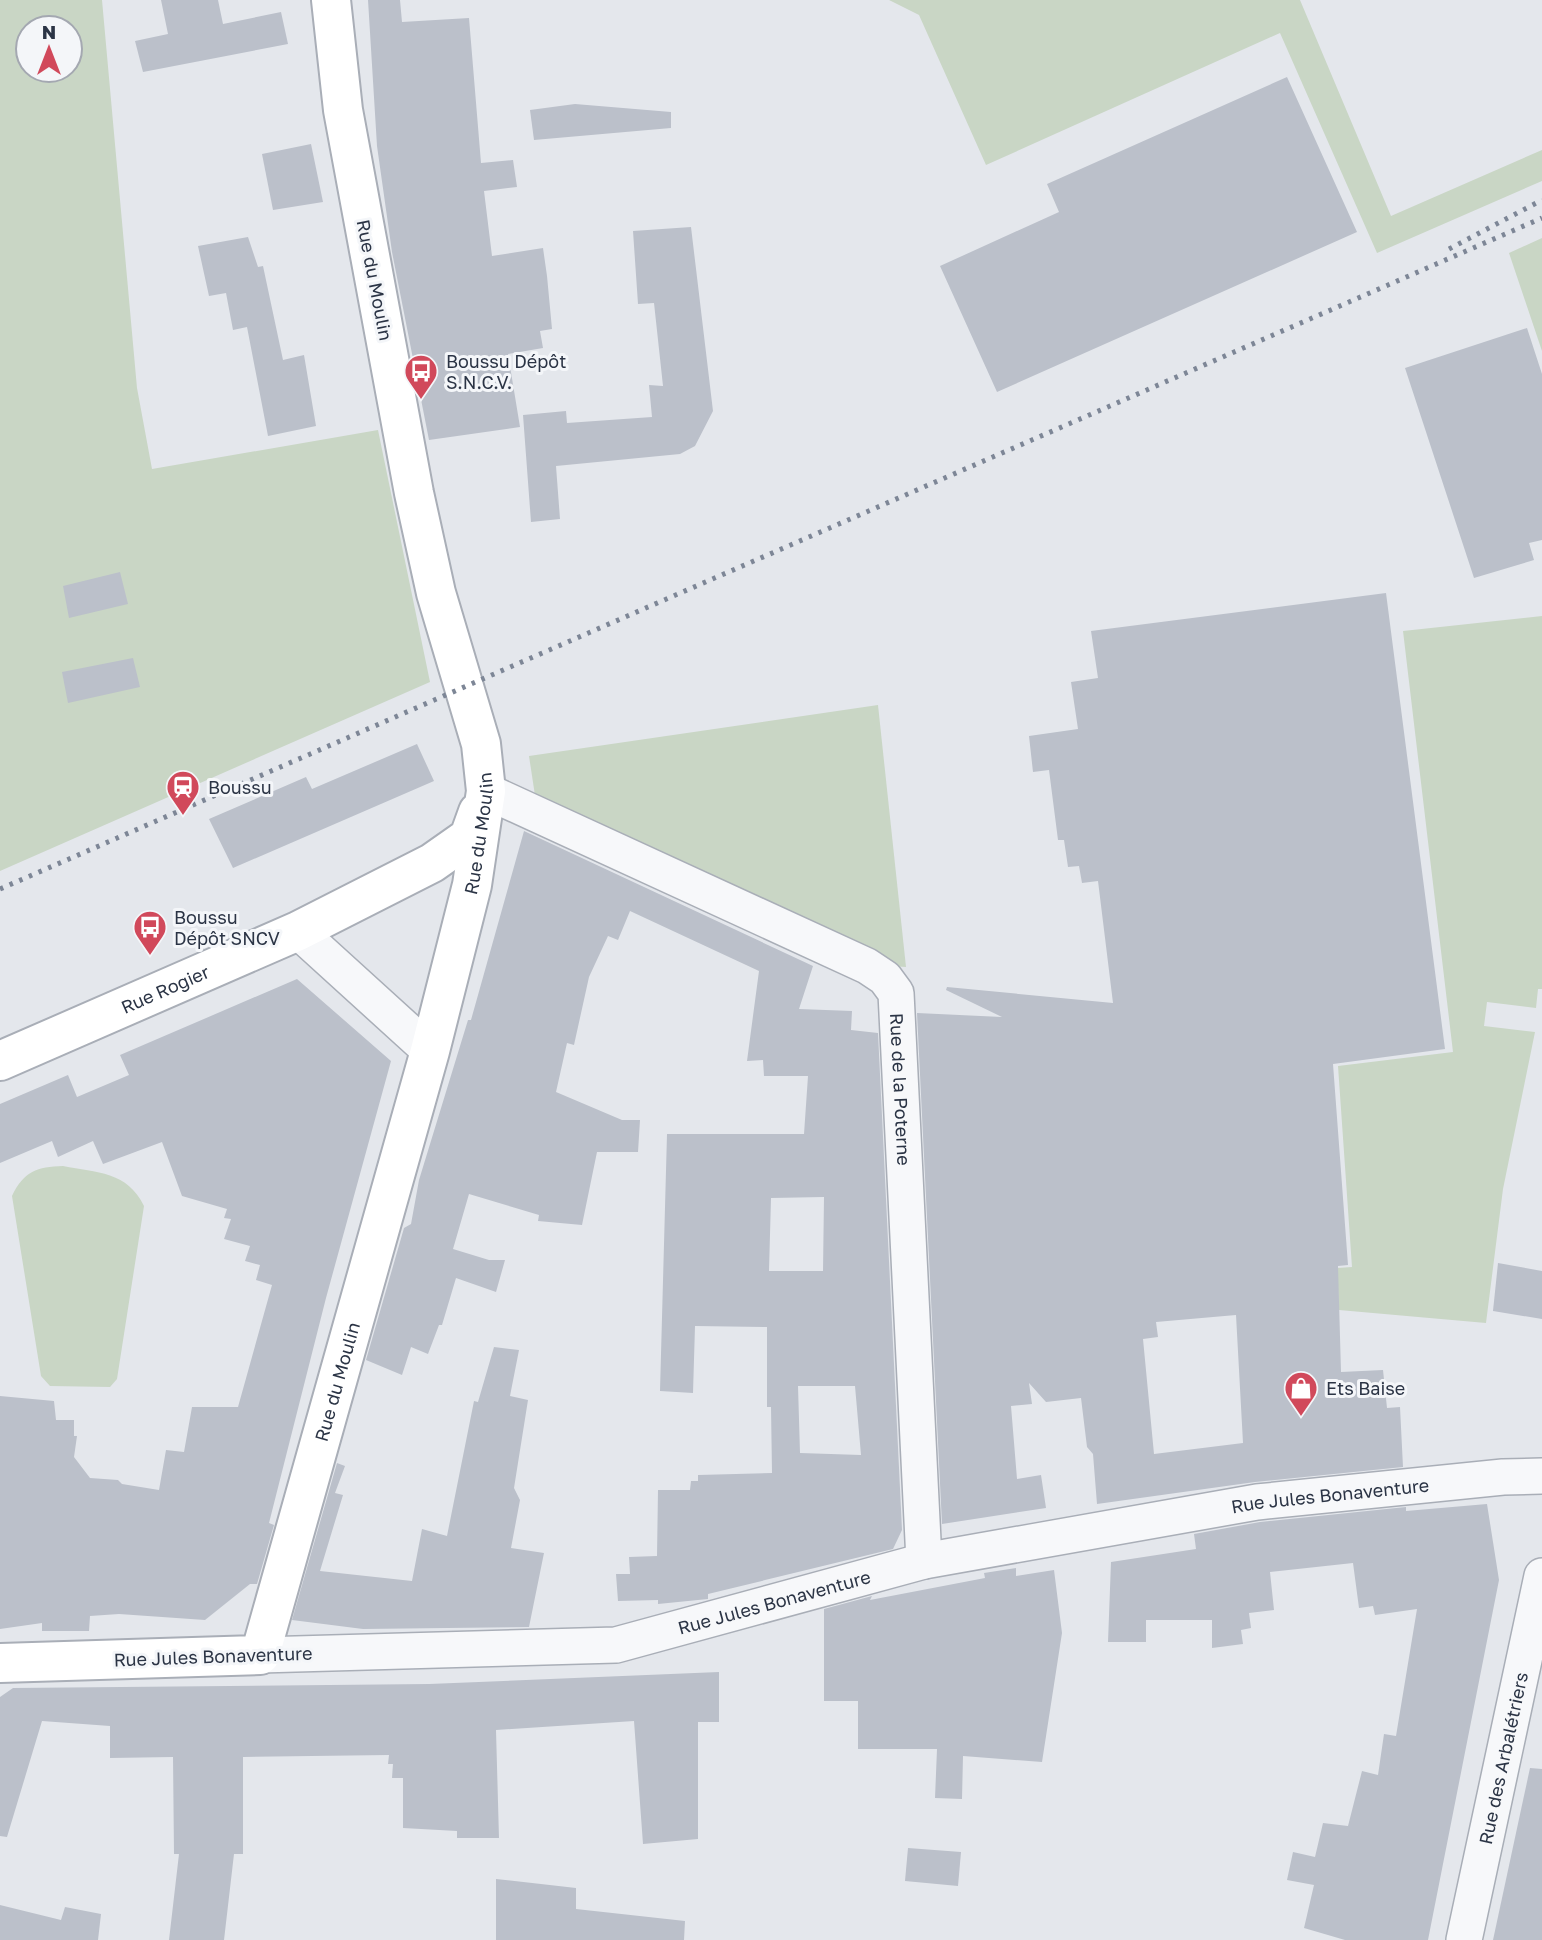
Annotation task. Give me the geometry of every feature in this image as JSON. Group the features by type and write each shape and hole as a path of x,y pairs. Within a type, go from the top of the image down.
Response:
{"street":[{"name":"Rue du Moulin","path":"260,1655 430,1051 472,885 486,791 481,744 436,593 414,493 343,110 331,0"},
{"name":"Rue Rogier","path":"16,1054 298,931 455,850 469,837 486,791"},
{"name":"Rue de la Poterne","path":"486,791 867,966 886,978 896,993 924,1560"},
{"path":"298,931 430,1051"},
{"path":"0,1076 16,1054"},
{"name":"Rue Jules Bonaventure","path":"0,1663 617,1645 924,1560 1257,1502 1503,1477 1542,1476"},
{"name":"Rue des Arbalétriers","path":"1464,1940 1542,1576"}],"green space":[{"path":"0,0 102,0 137,388 152,469 378,430 430,682 0,871"},
{"path":"889,0 1300,0 1391,216 1542,150 1542,181 1377,253 1280,33 986,165 919,15"},
{"path":"1542,238 1542,351 1509,253"},
{"path":"1542,616 1542,989 1538,989 1536,1008 1487,1002 1484,1026 1535,1032 1503,1189 1486,1323 1339,1310 1337,1268 1352,1267 1338,1066 1453,1052 1403,631"},
{"path":"878,705 906,967 891,966 536,802 529,756"},
{"path":"63,1166 120,1180 129,1186 144,1206 117,1379 110,1387 50,1386 41,1376 12,1196 21,1181 32,1172"}],"building":[{"path":"161,0 218,0 223,24 281,12 288,44 143,72 135,41 168,34"},
{"path":"368,0 400,0 402,22 469,18 481,163 513,160 517,187 484,191 492,256 543,248 547,276 552,329 540,331 543,348 508,354 520,427 429,440 392,252 377,146"},
{"path":"1287,77 1357,232 997,392 940,266 1059,212 1047,184"},
{"path":"575,104 671,112 671,128 534,140 530,110"},
{"path":"311,144 323,202 273,210 262,154"},
{"path":"691,227 713,411 695,446 680,454 556,466 560,519 531,522 523,415 566,411 567,423 652,417 649,385 663,386 654,303 638,304 633,231"},
{"path":"248,237 258,267 263,266 283,360 304,355 316,426 268,436 247,327 233,330 226,293 209,296 198,246"},
{"path":"1527,328 1542,374 1542,540 1529,543 1534,560 1474,578 1405,368"},
{"path":"120,572 128,604 69,618 63,586"},
{"path":"1386,593 1445,1049 1333,1064 1348,1265 1338,1266 1341,1372 1383,1370 1387,1408 1400,1407 1403,1467 1255,1482 1097,1504 1093,1454 1087,1447 1081,1398 1046,1402 1029,1383 1032,1404 1011,1406 1017,1479 1041,1475 1046,1508 942,1524 917,1013 1002,1017 946,990 947,987 1113,1003 1098,881 1082,883 1079,866 1068,867 1064,840 1058,840 1049,770 1033,772 1029,736 1078,729 1071,682 1098,678 1091,631","holes":["1236,1315 1243,1443 1154,1454 1143,1339 1158,1337 1156,1322"]},
{"path":"133,658 140,687 68,703 62,672"},
{"path":"417,744 434,781 233,868 209,819 306,777 312,789"},
{"path":"524,831 813,966 799,1009 852,1011 851,1030 878,1033 902,1530 893,1549 708,1594 708,1599 658,1604 658,1600 618,1601 616,1574 630,1574 629,1557 657,1556 658,1490 690,1490 691,1481 698,1481 698,1475 772,1473 771,1407 767,1407 767,1327 695,1326 693,1393 660,1391 667,1134 804,1134 808,1076 764,1076 763,1060 747,1061 759,971 630,911 618,940 608,936 589,977 574,1045 567,1043 556,1092 622,1120 640,1120 638,1152 597,1152 582,1225 538,1221 539,1215 469,1194 453,1249 489,1260 505,1260 496,1292 456,1278 442,1325 439,1325 428,1354 411,1347 402,1375 366,1360 404,1228 411,1224 419,1180 468,1020 471,1020","holes":["824,1197 823,1271 769,1271 771,1198","798,1386 855,1386 861,1455 800,1453"]},
{"path":"297,979 391,1061 326,1298 269,1523 274,1525 257,1584 250,1584 205,1620 119,1614 90,1616 89,1631 42,1631 42,1623 0,1629 0,1396 54,1401 56,1420 74,1420 74,1436 77,1436 74,1457 90,1478 118,1480 122,1484 159,1490 166,1450 184,1452 192,1407 238,1407 272,1285 256,1280 260,1265 245,1261 250,1246 224,1239 231,1219 224,1218 227,1209 182,1196 162,1142 103,1164 93,1141 58,1157 52,1141 0,1163 0,1104 68,1075 77,1097 129,1075 120,1055"},
{"path":"1498,1263 1542,1271 1542,1319 1493,1311"},
{"path":"494,1347 519,1350 510,1396 528,1400 514,1488 520,1500 511,1548 544,1553 529,1627 363,1629 292,1620 337,1463 345,1466 335,1493 343,1495 320,1571 412,1581 422,1529 447,1536 474,1401 478,1402"},
{"path":"1487,1504 1499,1580 1428,1940 1345,1940 1304,1928 1314,1885 1287,1880 1293,1852 1315,1857 1323,1823 1348,1826 1362,1771 1378,1775 1384,1734 1396,1736 1417,1609 1375,1615 1373,1606 1359,1608 1353,1563 1270,1572 1274,1610 1249,1613 1251,1628 1241,1630 1243,1644 1212,1648 1212,1620 1146,1620 1146,1642 1108,1642 1111,1562 1196,1549 1194,1534 1260,1522 1406,1507 1406,1511"},
{"path":"1016,1568 1016,1576 1054,1570 1062,1633 1042,1762 963,1756 962,1799 935,1798 937,1749 858,1749 858,1701 824,1701 824,1609 872,1596 870,1600 985,1578 984,1573"},
{"path":"719,1672 719,1722 698,1722 698,1839 643,1844 634,1721 496,1730 499,1838 457,1838 457,1831 403,1828 403,1778 392,1778 393,1764 388,1764 389,1755 243,1757 243,1854 234,1854 224,1940 169,1940 179,1854 174,1854 173,1757 110,1758 110,1726 42,1721 7,1837 0,1836 0,1697 13,1688 429,1684"},
{"path":"1530,1768 1542,1769 1542,1940 1493,1940"},
{"path":"908,1848 961,1852 958,1886 905,1881"},
{"path":"496,1879 576,1888 576,1909 685,1921 684,1940 496,1940"},
{"path":"0,1905 61,1920 65,1907 101,1914 98,1940 0,1940"}],"railway":[{"path":"1449,249 1542,200"},
{"path":"0,889 1542,218"}],"place":[{"name":"Boussu Dépôt S.N.C.V.","path":"421,401"},
{"name":"Boussu","path":"183,817"},
{"name":"Boussu Dépôt SNCV","path":"150,957"},
{"name":"Ets Baise","path":"1301,1418"}]}
